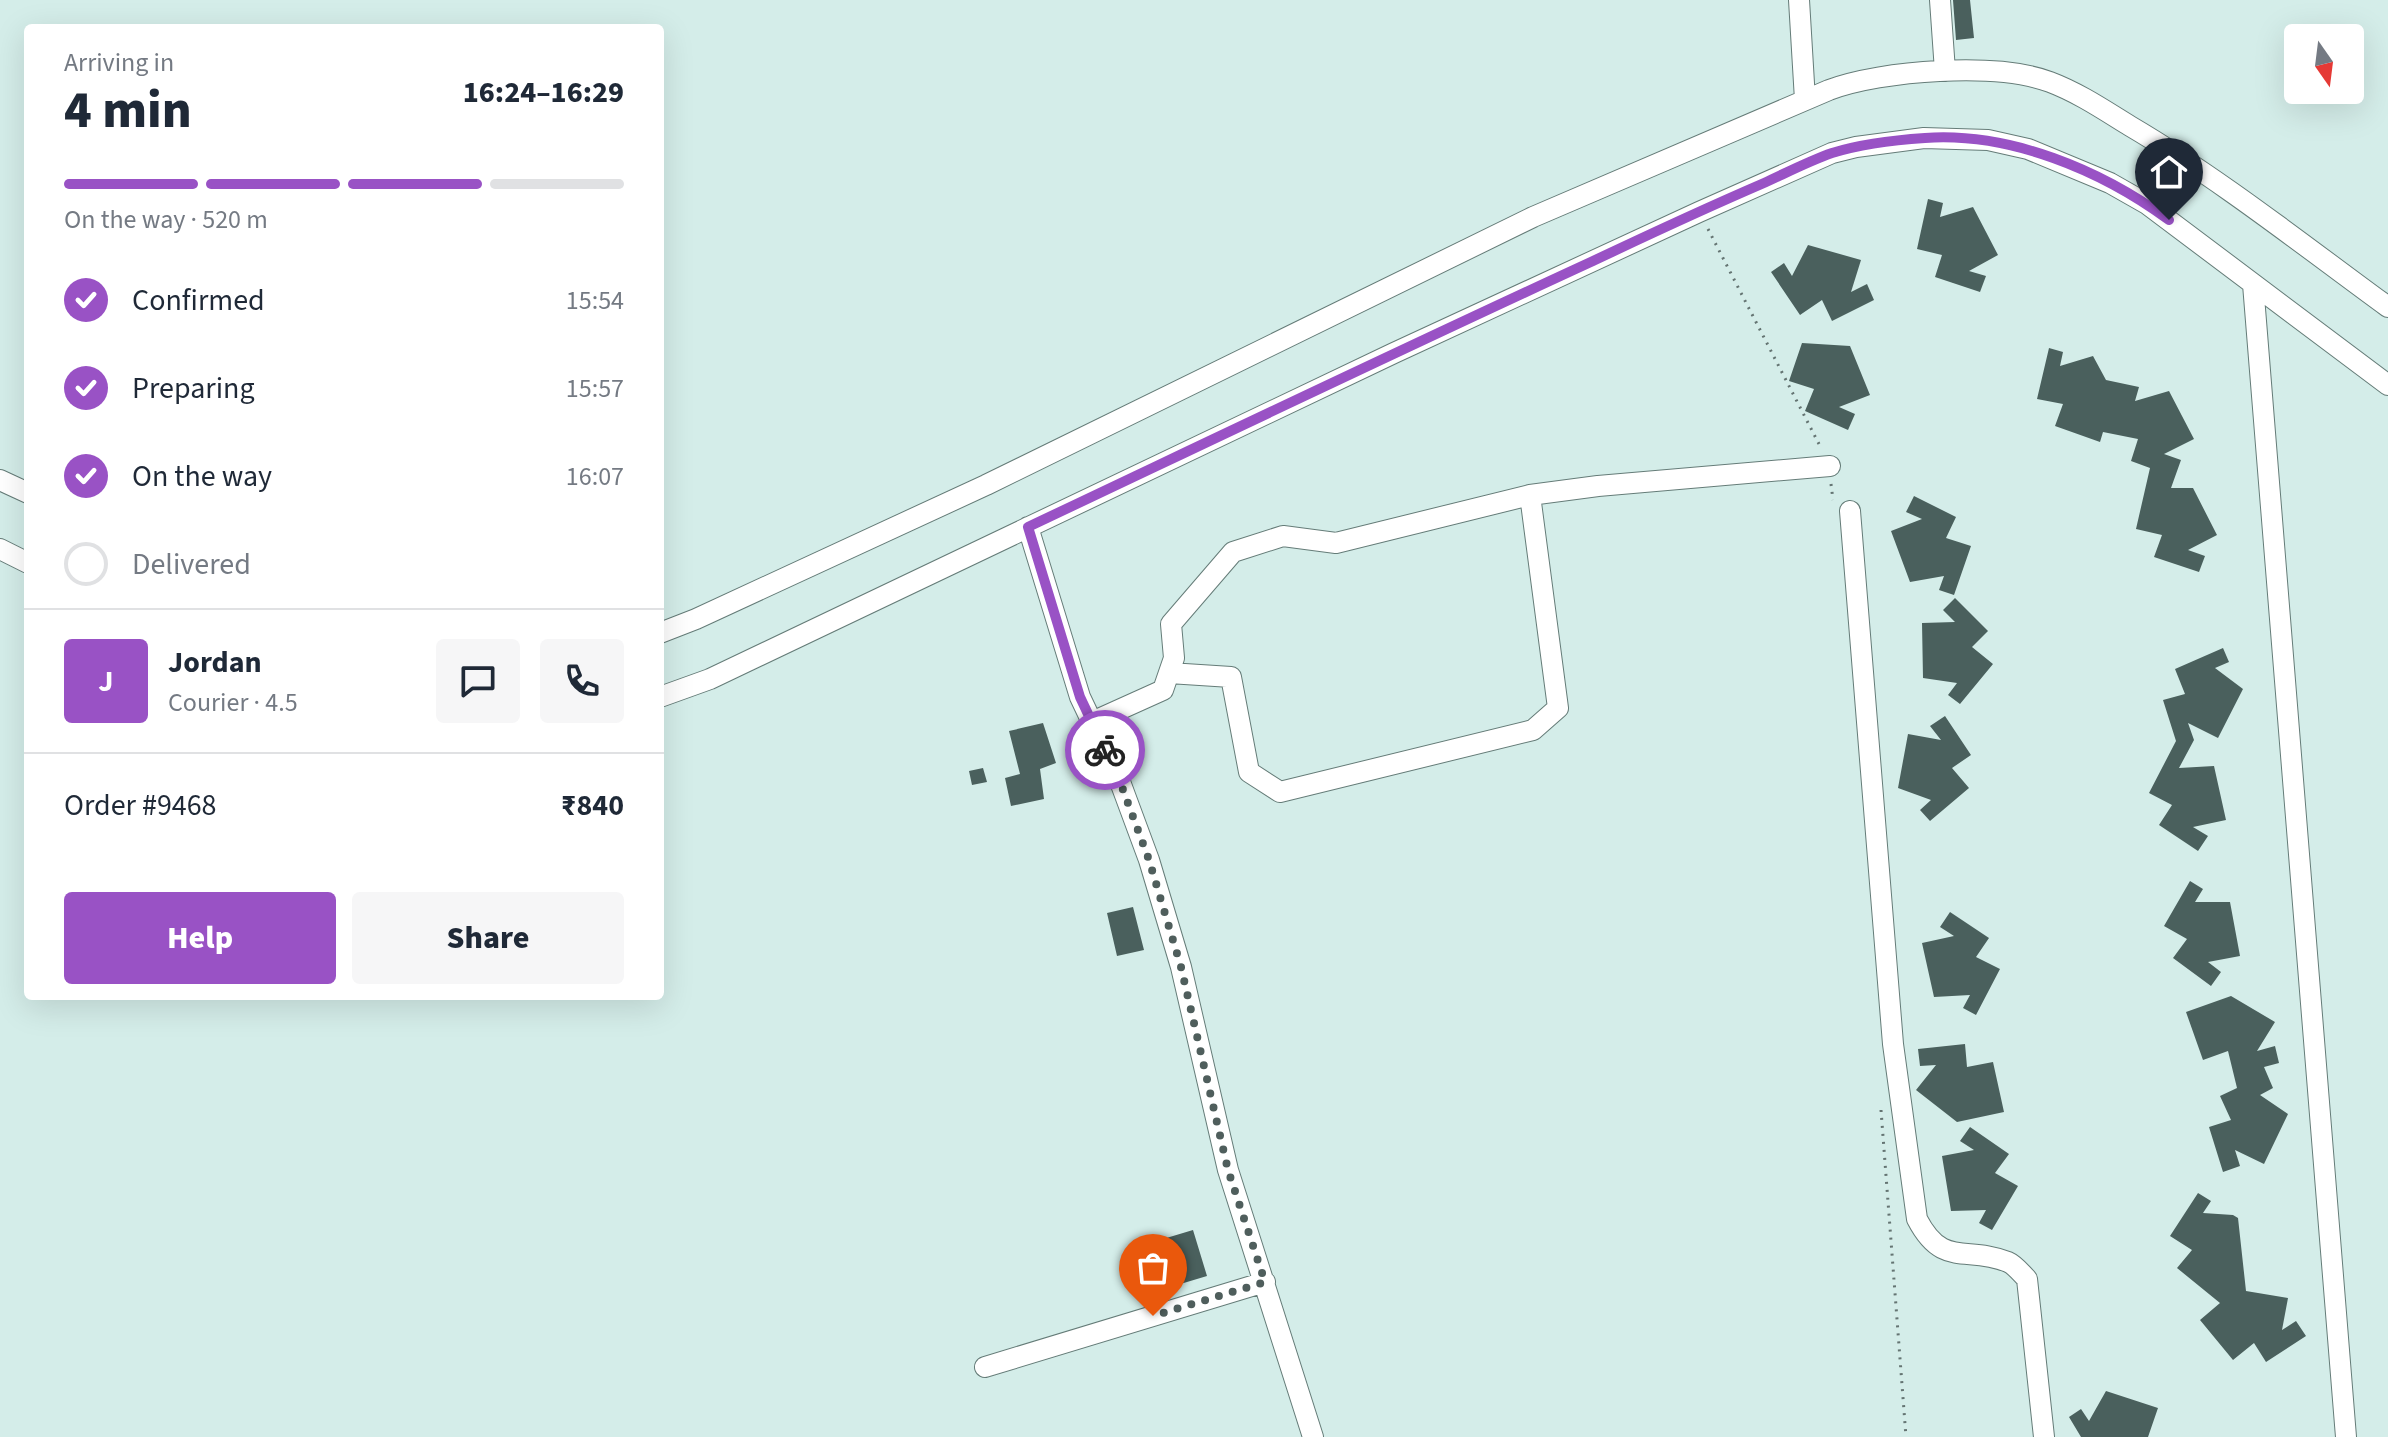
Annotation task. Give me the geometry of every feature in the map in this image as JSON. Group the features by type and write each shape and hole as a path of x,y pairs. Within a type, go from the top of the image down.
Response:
{"street":[{"path":"1799,0 1805,100"},
{"path":"1940,0 1945,71"},
{"path":"664,631 986,485 1533,217 1805,100 1847,83 1870,78 1945,71 2008,73 2048,81 2075,93 2183,157 2388,307"},
{"path":"664,696 710,679 1408,346 1699,212 1832,153 1856,147 1924,138 1988,140 2028,149 2110,183 2147,204 2388,385"},
{"path":"2253,284 2346,1437"},
{"path":"1092,722 1163,690 1174,658 1171,624 1233,552 1283,536 1336,543 1530,495 1830,466"},
{"path":"0,480 24,491"},
{"path":"1169,673 1231,677 1249,772 1280,792 1533,730 1558,708 1530,495"},
{"path":"1842,512 1895,1058 1917,1219 1935,1246 2010,1262 2027,1279 2044,1437"},
{"path":"1028,527 1080,697 1119,779 1149,860 1181,967 1228,1170 1313,1437"},
{"path":"0,549 24,561"},
{"path":"985,1367 1265,1282"}],"path":[{"path":"1699,212 1830,466 1842,512"},
{"path":"1880,1104 1906,1437"}],"building":[{"path":"1953,0 1970,0 1974,38 1956,40"},
{"path":"1928,199 1943,203 1940,217 1973,207 1998,255 1969,271 1986,276 1980,292 1935,277 1942,255 1917,249"},
{"path":"1808,245 1861,260 1851,292 1867,284 1874,300 1832,321 1822,300 1800,315 1771,272 1784,263 1792,276"},
{"path":"1802,343 1850,346 1870,395 1839,407 1855,414 1848,430 1805,411 1814,389 1789,381"},
{"path":"2049,348 2063,352 2060,366 2093,356 2106,380 2139,387 2135,401 2169,391 2194,439 2164,454 2181,460 2171,488 2193,488 2217,535 2188,550 2205,556 2199,572 2154,557 2162,535 2136,529 2150,468 2131,461 2138,439 2103,432 2100,442 2055,426 2063,404 2037,399"},
{"path":"1914,496 1956,517 1946,538 1971,546 1954,595 1939,590 1944,576 1910,582 1891,531 1922,519 1906,512"},
{"path":"1955,598 1988,631 1972,647 1993,664 1960,704 1948,695 1957,683 1923,678 1922,623 1955,622 1943,610"},
{"path":"2223,648 2229,662 2215,668 2243,689 2218,738 2188,723 2194,740 2179,768 2214,766 2226,820 2193,827 2208,836 2198,851 2159,825 2172,805 2149,793 2176,741 2163,700 2185,694 2175,669"},
{"path":"1945,716 1971,755 1952,768 1969,788 1930,821 1920,810 1931,800 1898,788 1908,734 1941,740 1930,726"},
{"path":"1043,723 1056,763 1040,769 1044,799 1011,806 1005,778 1020,774 1009,731"},
{"path":"983,768 987,782 972,785 969,771"},
{"path":"2190,881 2203,889 2195,902 2230,902 2240,956 2208,962 2221,972 2211,986 2173,958 2187,939 2164,926"},
{"path":"1133,907 1144,950 1117,956 1107,913"},
{"path":"1950,912 1989,938 1976,957 2000,969 1976,1015 1963,1008 1970,995 1934,997 1922,943 1954,936 1940,927"},
{"path":"2231,996 2275,1022 2257,1051 2275,1046 2279,1063 2264,1067 2273,1088 2260,1095 2288,1114 2264,1164 2235,1150 2240,1166 2223,1172 2209,1127 2231,1120 2220,1096 2237,1088 2228,1051 2203,1060 2186,1012"},
{"path":"1965,1044 1967,1067 1993,1062 2004,1112 1957,1122 1916,1090 1936,1065 1920,1066 1918,1049"},
{"path":"1970,1127 2009,1154 1995,1173 2018,1186 1992,1230 1979,1223 1986,1210 1951,1211 1942,1156 1974,1150 1960,1141"},
{"path":"2198,1193 2211,1201 2203,1213 2238,1218 2246,1291 2288,1298 2282,1330 2296,1321 2306,1336 2266,1362 2254,1343 2233,1360 2200,1320 2220,1303 2177,1268 2192,1250 2170,1236"},
{"path":"1193,1230 1207,1276 1167,1288 1153,1242"},
{"path":"2106,1391 2158,1408 2148,1437 2081,1437 2069,1417 2081,1409 2089,1421"}],"way so far":[{"path":"1105,750 1149,860 1181,967 1228,1170 1265,1282 1153,1316"}],"route":[{"path":"1105,750 1080,697 1028,527 1421,340 1832,153 1924,138 1988,140 2028,149 2110,183 2169,220"}]}
